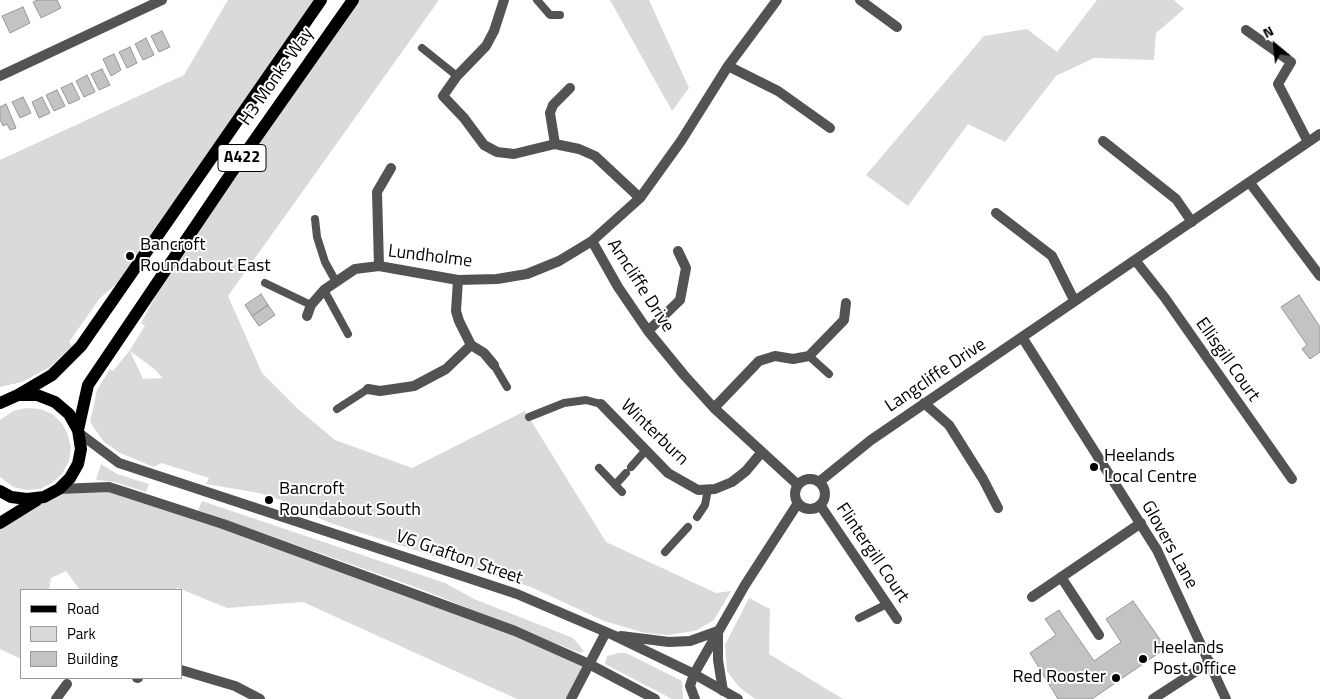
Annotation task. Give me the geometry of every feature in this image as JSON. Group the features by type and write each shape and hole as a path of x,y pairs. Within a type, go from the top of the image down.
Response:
{"main road":[{"name":"H3 Monks Way","path":"7,399 52,375 81,346 321,0"},
{"name":"H3 Monks Way","path":"78,432 88,385 232,172 353,0"},
{"name":"A422","path":"0,523 8,516 59,489 70,478 78,464 81,449 78,432 69,414 55,402 37,395 7,399"},
{"name":"A422","path":"0,491 11,497 28,499 44,497"}],"street":[{"path":"0,76 162,0"},
{"path":"504,0 490,38 457,76 443,96 464,118 484,145 497,152 514,154 555,144 579,149 595,156 640,198"},
{"name":"Arncliffe Drive","path":"777,0 728,66 680,141 640,198 592,241 618,287 648,331 714,408 798,485"},
{"path":"867,2 896,27"},
{"path":"1246,30 1290,62 1278,84 1308,142"},
{"path":"728,66 778,90 830,128"},
{"path":"555,144 550,113 553,105 570,88"},
{"name":"Langcliffe Drive","path":"819,482 870,440 1320,134"},
{"path":"1102,141 1176,199 1192,222"},
{"path":"379,266 380,218 377,192 391,168"},
{"path":"1250,183 1320,276"},
{"path":"996,213 1052,256 1074,300"},
{"name":"Lundholme","path":"306,316 311,305 324,290 336,280 355,269 379,266 458,280 497,279 527,274 559,261 592,241"},
{"path":"648,331 680,300 686,268 678,251"},
{"name":"Ellisgill Court","path":"1135,260 1165,298 1292,479"},
{"path":"458,280 456,311 459,322 471,345 484,353 494,365"},
{"path":"714,408 759,361 775,356 794,359 810,356 844,320 846,303"},
{"name":"Glovers Lane","path":"1022,337 1158,550 1226,699"},
{"path":"368,389 380,391 414,386 446,369 471,345"},
{"path":"924,403 949,425 998,508"},
{"name":"Winterburn","path":"600,404 668,473 698,490 708,489"},
{"name":"V6 Grafton Street","path":"78,432 119,462 153,475 517,594 609,633 694,674 738,699"},
{"path":"708,489 732,482 746,471 761,453"},
{"path":"810,479 819,482 825,494 820,505 810,509 798,503 795,494 798,485 810,479"},
{"path":"59,489 109,487 198,516 470,614 589,664 655,699"},
{"path":"695,699 690,686 694,674 718,631 798,503"},
{"name":"Flintergill Court","path":"820,505 897,619"},
{"path":"1032,597 1141,523"},
{"path":"1061,577 1099,635"},
{"path":"571,699 589,664 609,633 669,642 690,641 718,631"},
{"path":"718,631 718,660 723,691"},
{"path":"1153,699 1210,662"},
{"path":"182,670 235,686 260,699"},
{"path":"56,699 67,684"}],"lane":[{"path":"537,0 550,15 560,15"},
{"path":"422,48 457,76"},
{"path":"315,218 317,237 326,262 336,280"},
{"path":"265,283 311,305"},
{"path":"324,290 348,334"},
{"path":"810,356 829,374"},
{"path":"494,365 507,387"},
{"path":"337,409 368,389"},
{"path":"529,417 564,403 586,400 600,404"},
{"path":"615,485 646,450"},
{"path":"599,468 622,492"},
{"path":"697,517 705,505 708,489"},
{"path":"664,552 688,527"},
{"path":"859,618 887,604"}],"green space":[{"path":"228,0 318,0 136,267 100,298 69,342 72,346 50,367 22,382 0,387 0,160 184,75"},
{"path":"353,0 439,0 228,296 262,373 298,409 335,440 412,468 525,411 606,542 716,593 731,591 714,620 695,631 667,635 645,633 604,621 531,587 330,523 281,500 259,493 206,484 209,478 161,463 154,467 120,453 104,442 90,422 97,390 110,369 113,371 130,350 145,326 141,323 186,240","holes":["130,351 163,378 143,379"]},
{"path":"610,0 649,0 689,88 672,111"},
{"path":"1097,0 1174,0 1184,9 1156,33 1154,60 1094,58 1056,76 1005,142 968,124 908,206 866,175 984,36 1027,29 1057,52"},
{"path":"26,408 40,409 52,414 62,423 68,435 71,448 69,461 62,474 52,483 40,489 26,490 13,487 0,477 0,420 13,411"},
{"path":"101,464 117,474 149,484 146,492 114,482 96,480"},
{"path":"109,487 223,524 589,664 571,699 517,699 303,602 227,608 178,588 79,589 66,571 51,578 49,589 20,589 20,659 0,649 0,523 59,489"},
{"path":"202,501 445,583 474,599 573,638 584,651 580,653 418,588 198,510"},
{"path":"749,598 770,609 769,654 843,699 755,699 739,687 727,671 725,645"},
{"path":"626,653 682,681 683,699 672,699 605,664 607,656"}],"building":[{"path":"37,0 57,0 61,8 41,18 33,2"},
{"path":"23,7 30,23 10,33 2,16"},
{"path":"162,31 170,47 159,52 151,36"},
{"path":"146,38 154,55 143,60 135,44"},
{"path":"130,47 137,63 127,68 119,52"},
{"path":"114,54 121,70 111,76 103,59"},
{"path":"102,69 110,85 99,90 91,74"},
{"path":"87,75 95,92 84,97 76,81"},
{"path":"72,83 80,99 69,104 61,88"},
{"path":"57,90 65,106 54,111 46,95"},
{"path":"23,97 31,113 20,118 12,102"},
{"path":"42,97 50,113 39,118 32,102"},
{"path":"6,104 16,128 10,130 7,124 3,126 0,119 0,107"},
{"path":"261,294 268,305 252,316 245,305"},
{"path":"1299,295 1320,327 1320,352 1310,359 1302,349 1307,345 1281,307"},
{"path":"268,305 275,315 259,326 252,316"},
{"path":"1133,601 1166,648 1092,699 1058,699 1030,653 1056,635 1045,619 1059,610 1094,661 1121,642 1106,619"}],"place":[{"name":"Bancroft Roundabout East","path":"130,256"},
{"name":"Heelands Local Centre","path":"1094,467"},
{"name":"Bancroft Roundabout South","path":"269,500"},
{"name":"Heelands Post Office","path":"1143,659"},
{"name":"Red Rooster","path":"1116,678"}]}
